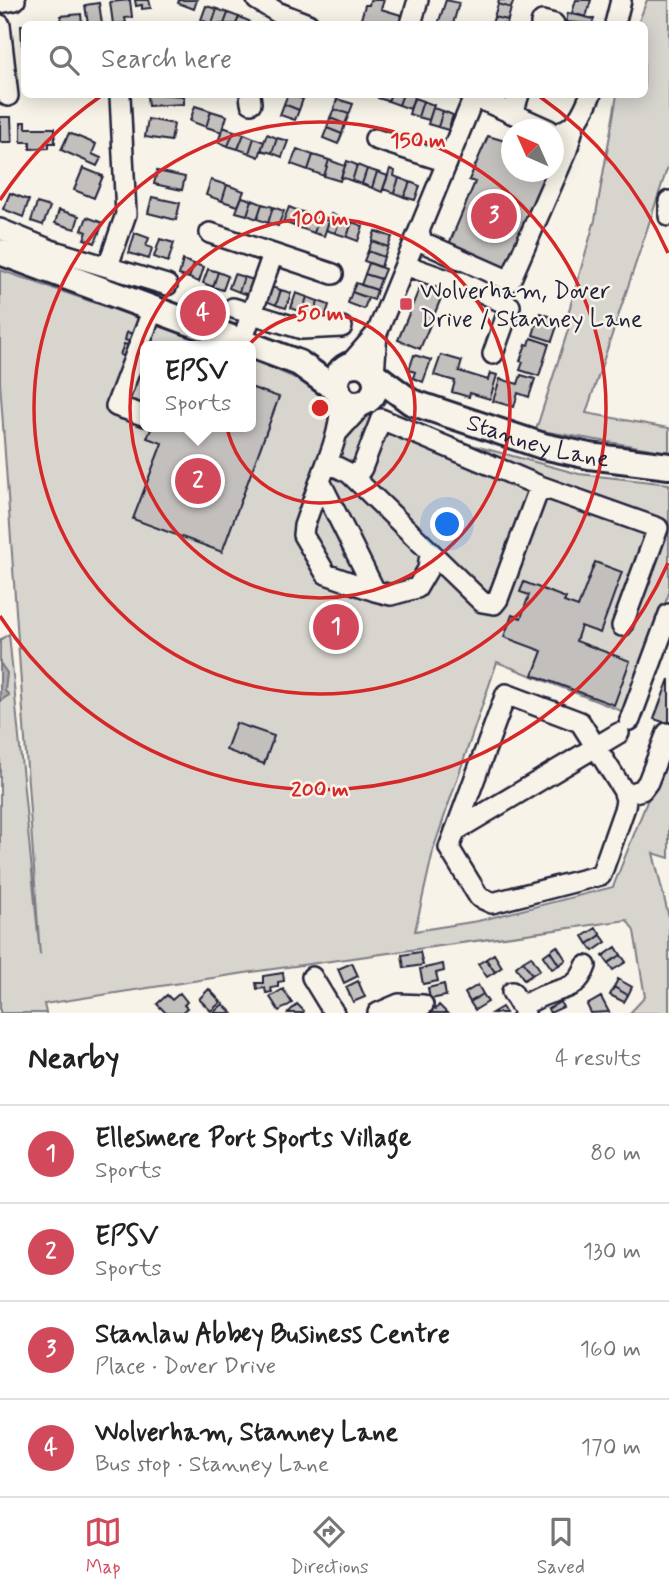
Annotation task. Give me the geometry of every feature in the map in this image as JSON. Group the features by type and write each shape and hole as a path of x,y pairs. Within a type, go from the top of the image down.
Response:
{"main road":[{"path":"0,252 242,341"},
{"path":"256,346 299,363 347,402 353,404 366,401 375,392 374,375 366,366 299,363"},
{"path":"338,392 337,380 348,366"},
{"name":"Stanney Lane","path":"374,375 411,402"},
{"name":"Stanney Lane","path":"366,401 411,402 542,446 589,456 669,466"}],"street":[{"path":"0,3 15,0"},
{"path":"257,0 274,18"},
{"path":"412,21 418,0"},
{"path":"616,21 621,0"},
{"path":"0,25 8,96"},
{"path":"108,266 126,214 120,98"},
{"path":"348,366 376,333 447,162 470,98"},
{"path":"476,98 525,119"},
{"path":"513,114 518,98"},
{"path":"564,131 574,125 584,113 590,98"},
{"path":"419,231 422,242 510,281 567,150 574,125"},
{"path":"375,139 447,162"},
{"path":"669,201 669,216"},
{"path":"0,229 51,250 167,285"},
{"path":"210,232 333,274"},
{"path":"242,341 242,311 273,254"},
{"path":"405,265 450,281 461,282 510,306 494,354"},
{"path":"141,341 153,309"},
{"path":"242,311 302,329 333,331"},
{"path":"374,375 376,333"},
{"path":"140,343 116,406 140,414"},
{"path":"338,392 338,432 303,535 326,573 391,596 417,588 428,569 430,552"},
{"path":"338,432 366,401"},
{"path":"355,478 362,468 382,419 540,486 658,528 622,626"},
{"path":"324,472 344,469 482,602 494,604 499,597 540,486"},
{"path":"324,472 375,590"},
{"path":"455,831 596,747 625,726 669,614"},
{"path":"506,694 574,718 580,722 596,747 626,799 601,874 492,903 480,897 449,848 506,694"},
{"path":"623,790 627,794 642,790 648,782 667,733"},
{"path":"519,1004 566,989 587,976"},
{"path":"312,977 334,1013"},
{"path":"378,1013 399,1004 423,1005"}],"shaded area":[{"path":"647,0 669,0 669,163 586,413 669,428 669,452 536,430 568,330 568,314 595,220 616,98 648,98 648,21 639,21"},
{"path":"0,270 206,341 140,341 140,432 256,432 256,361 355,404 468,444 579,474 669,484 669,593 624,712 497,662 434,847 415,931 478,921 613,887 669,751 669,858 653,853 669,918 669,1013 630,1013 645,997 634,931 627,920 44,1004 46,1013 0,1013 0,640 9,634 40,955 0,382"},
{"path":"0,663 7,673 5,691 9,695 0,701"}],"building":[{"path":"130,0 132,17 125,18 126,21 113,21 110,2"},
{"path":"135,0 149,0 151,8 142,9 142,5 136,6"},
{"path":"179,0 197,0 194,9 178,3"},
{"path":"370,0 384,0 381,9 401,15 400,21 361,19 365,5 369,5"},
{"path":"446,0 459,3 454,21 439,21"},
{"path":"499,0 514,0 511,8 498,4"},
{"path":"576,0 591,0 586,17 572,13"},
{"path":"99,3 102,21 88,21 85,5"},
{"path":"498,4 511,8 508,20 494,17"},
{"path":"206,6 217,9 213,21 201,20"},
{"path":"217,9 228,13 225,21 213,21"},
{"path":"228,13 239,17 237,21 225,21"},
{"path":"568,13 594,19 593,21 566,21"},
{"path":"81,14 82,21 62,21 61,16"},
{"path":"494,17 508,20 508,21 493,21"},
{"path":"147,98 184,98 184,104 148,106"},
{"path":"286,98 303,99 299,110 284,104"},
{"path":"389,98 402,98 399,105 388,101"},
{"path":"402,98 414,98 410,109 399,105"},
{"path":"414,98 423,101 418,117 409,114"},
{"path":"337,99 353,104 349,114 334,109"},
{"path":"423,101 434,105 429,120 418,117"},
{"path":"284,104 299,110 295,120 280,115"},
{"path":"195,106 211,111 206,127 190,121"},
{"path":"433,108 443,111 438,127 428,124"},
{"path":"334,109 349,114 345,124 330,118"},
{"path":"211,111 227,116 222,132 206,127"},
{"path":"443,111 453,115 448,130 438,127"},
{"path":"0,117 11,117 12,142 0,142"},
{"path":"330,118 345,124 342,134 327,128"},
{"path":"148,119 174,124 171,141 145,137"},
{"path":"21,122 26,122 26,128 55,128 55,143 49,143 49,148 30,149 30,142 21,142"},
{"path":"223,127 234,131 228,146 218,142"},
{"path":"327,128 342,134 338,144 323,138"},
{"path":"234,131 244,134 238,149 228,146"},
{"path":"69,133 96,144 92,154 101,158 97,166 61,150"},
{"path":"244,134 254,138 249,153 238,149"},
{"path":"267,134 277,138 272,153 261,150"},
{"path":"488,136 501,140 501,182 542,182 504,272 447,249 475,182 469,180"},
{"path":"254,138 264,142 259,157 249,153"},
{"path":"277,138 288,141 282,157 272,153"},
{"path":"297,149 313,155 308,170 291,164"},
{"path":"313,155 329,160 324,176 308,170"},
{"path":"329,160 345,166 340,181 324,176"},
{"path":"347,161 357,165 352,181 341,177"},
{"path":"357,165 367,169 362,184 352,181"},
{"path":"83,168 103,176 94,198 74,190"},
{"path":"367,169 377,172 372,188 362,184"},
{"path":"390,169 395,171 394,176 399,178 394,193 383,189"},
{"path":"157,171 185,177 182,190 154,184"},
{"path":"377,172 388,176 382,192 372,188"},
{"path":"399,178 410,182 404,197 394,193"},
{"path":"211,180 227,185 222,201 206,195"},
{"path":"410,182 420,186 415,200 404,197"},
{"path":"227,185 244,191 238,206 222,201"},
{"path":"10,193 29,200 23,217 3,209"},
{"path":"152,197 180,203 176,220 148,213"},
{"path":"242,197 252,200 247,215 236,212"},
{"path":"252,200 262,204 257,219 247,215"},
{"path":"37,203 50,207 43,225 31,221"},
{"path":"262,204 273,207 268,223 257,219"},
{"path":"273,207 284,211 278,226 268,223"},
{"path":"289,207 299,211 294,226 283,222"},
{"path":"59,210 79,216 75,229 55,223"},
{"path":"299,211 309,214 303,229 294,226"},
{"path":"309,214 319,218 314,233 303,229"},
{"path":"331,214 341,218 335,233 326,230"},
{"path":"87,217 103,223 95,243 84,239 87,232 82,230"},
{"path":"319,218 329,221 324,236 314,233"},
{"path":"341,218 352,222 347,237 335,233"},
{"path":"352,222 363,226 358,241 347,237"},
{"path":"375,231 392,237 388,247 372,241"},
{"path":"135,233 149,238 146,246 152,248 149,259 129,253"},
{"path":"160,239 174,243 168,262 154,257"},
{"path":"372,241 388,247 384,257 368,251"},
{"path":"368,251 384,257 381,267 364,261"},
{"path":"183,260 194,264 189,278 179,275"},
{"path":"369,263 385,269 381,279 365,274"},
{"path":"194,264 204,267 199,282 189,278"},
{"path":"208,269 218,272 213,287 203,283"},
{"path":"218,272 228,276 223,290 213,287"},
{"path":"234,274 244,277 239,292 229,288"},
{"path":"365,274 381,279 377,290 361,285"},
{"path":"244,277 254,280 250,295 239,292"},
{"path":"422,282 444,291 420,349 398,340"},
{"path":"356,283 377,290 374,300 352,292"},
{"path":"271,287 281,290 276,305 266,301"},
{"path":"281,290 291,293 286,308 276,305"},
{"path":"352,292 368,298 364,309 348,303"},
{"path":"296,293 307,297 302,312 291,308"},
{"path":"307,297 318,301 313,316 302,312"},
{"path":"318,301 329,305 324,320 313,316"},
{"path":"540,313 559,320 552,341 533,335"},
{"path":"127,332 134,334 132,342 125,340"},
{"path":"531,338 549,344 539,376 520,370 523,362 520,361"},
{"path":"124,344 131,346 126,357 120,355"},
{"path":"414,355 431,360 423,382 413,378 415,372 409,370"},
{"path":"441,355 462,361 459,371 488,380 490,373 497,375 490,399 470,393 469,397 452,392 455,381 434,375"},
{"path":"521,375 535,379 529,397 518,393 514,407 493,401 500,379 518,384"},
{"path":"256,389 279,397 222,552 133,519 162,443 147,438 150,432 256,432"},
{"path":"595,562 622,572 600,633 581,626 576,641 630,661 614,705 533,675 542,651 504,637 512,615 521,618 529,595 520,592 524,582 566,598 564,602 578,607"},
{"path":"669,679 669,724 654,719"},
{"path":"236,723 274,736 264,764 226,750"},
{"path":"596,928 601,935 588,944 583,936"},
{"path":"601,935 606,942 593,951 588,944"},
{"path":"557,946 566,960 559,965 550,951"},
{"path":"616,947 621,955 608,963 603,956"},
{"path":"550,951 559,965 552,969 543,956"},
{"path":"420,952 423,965 404,968 402,955"},
{"path":"494,954 502,967 495,972 486,959"},
{"path":"621,955 626,962 613,970 608,963"},
{"path":"531,956 540,970 532,975 523,961"},
{"path":"486,959 495,972 487,977 478,964"},
{"path":"523,961 532,975 524,980 516,967"},
{"path":"352,963 358,976 344,983 338,969"},
{"path":"443,964 444,971 436,973 438,981 423,984 420,969"},
{"path":"283,973 284,981 278,982 278,987 271,988 272,992 266,993 265,988 257,989 256,983 263,983 263,976"},
{"path":"618,979 632,987 628,995 614,987"},
{"path":"358,981 365,997 353,1002 346,987"},
{"path":"444,984 446,996 430,999 428,988"},
{"path":"478,985 483,994 470,1002 465,993"},
{"path":"614,987 628,995 624,1002 610,995"},
{"path":"209,989 221,1002 211,1011 199,999"},
{"path":"283,989 292,1003 279,1011 270,997"},
{"path":"180,993 187,1002 184,1005 187,1008 181,1013 166,1013 157,1004 167,995 172,1000"},
{"path":"483,994 488,1002 475,1010 470,1002"},
{"path":"601,997 609,1012 591,1013 587,1005"},
{"path":"560,1002 563,1007 550,1013 548,1009"},
{"path":"223,1004 232,1013 213,1013"},
{"path":"297,1004 303,1013 288,1013"},
{"path":"432,1005 436,1009 439,1005 447,1013 430,1013 427,1010"},
{"path":"502,1007 506,1013 492,1013"}],"place":[{"name":"Stanlaw Abbey Business Centre","path":"494,216"},
{"name":"Wolverham, Dover Drive / Stanney Lane","path":"406,304"},
{"name":"Wolverham, Stanney Lane","path":"203,313"},
{"name":"EPSV","path":"198,481"},
{"name":"Ellesmere Port Sports Village","path":"336,627"}]}
